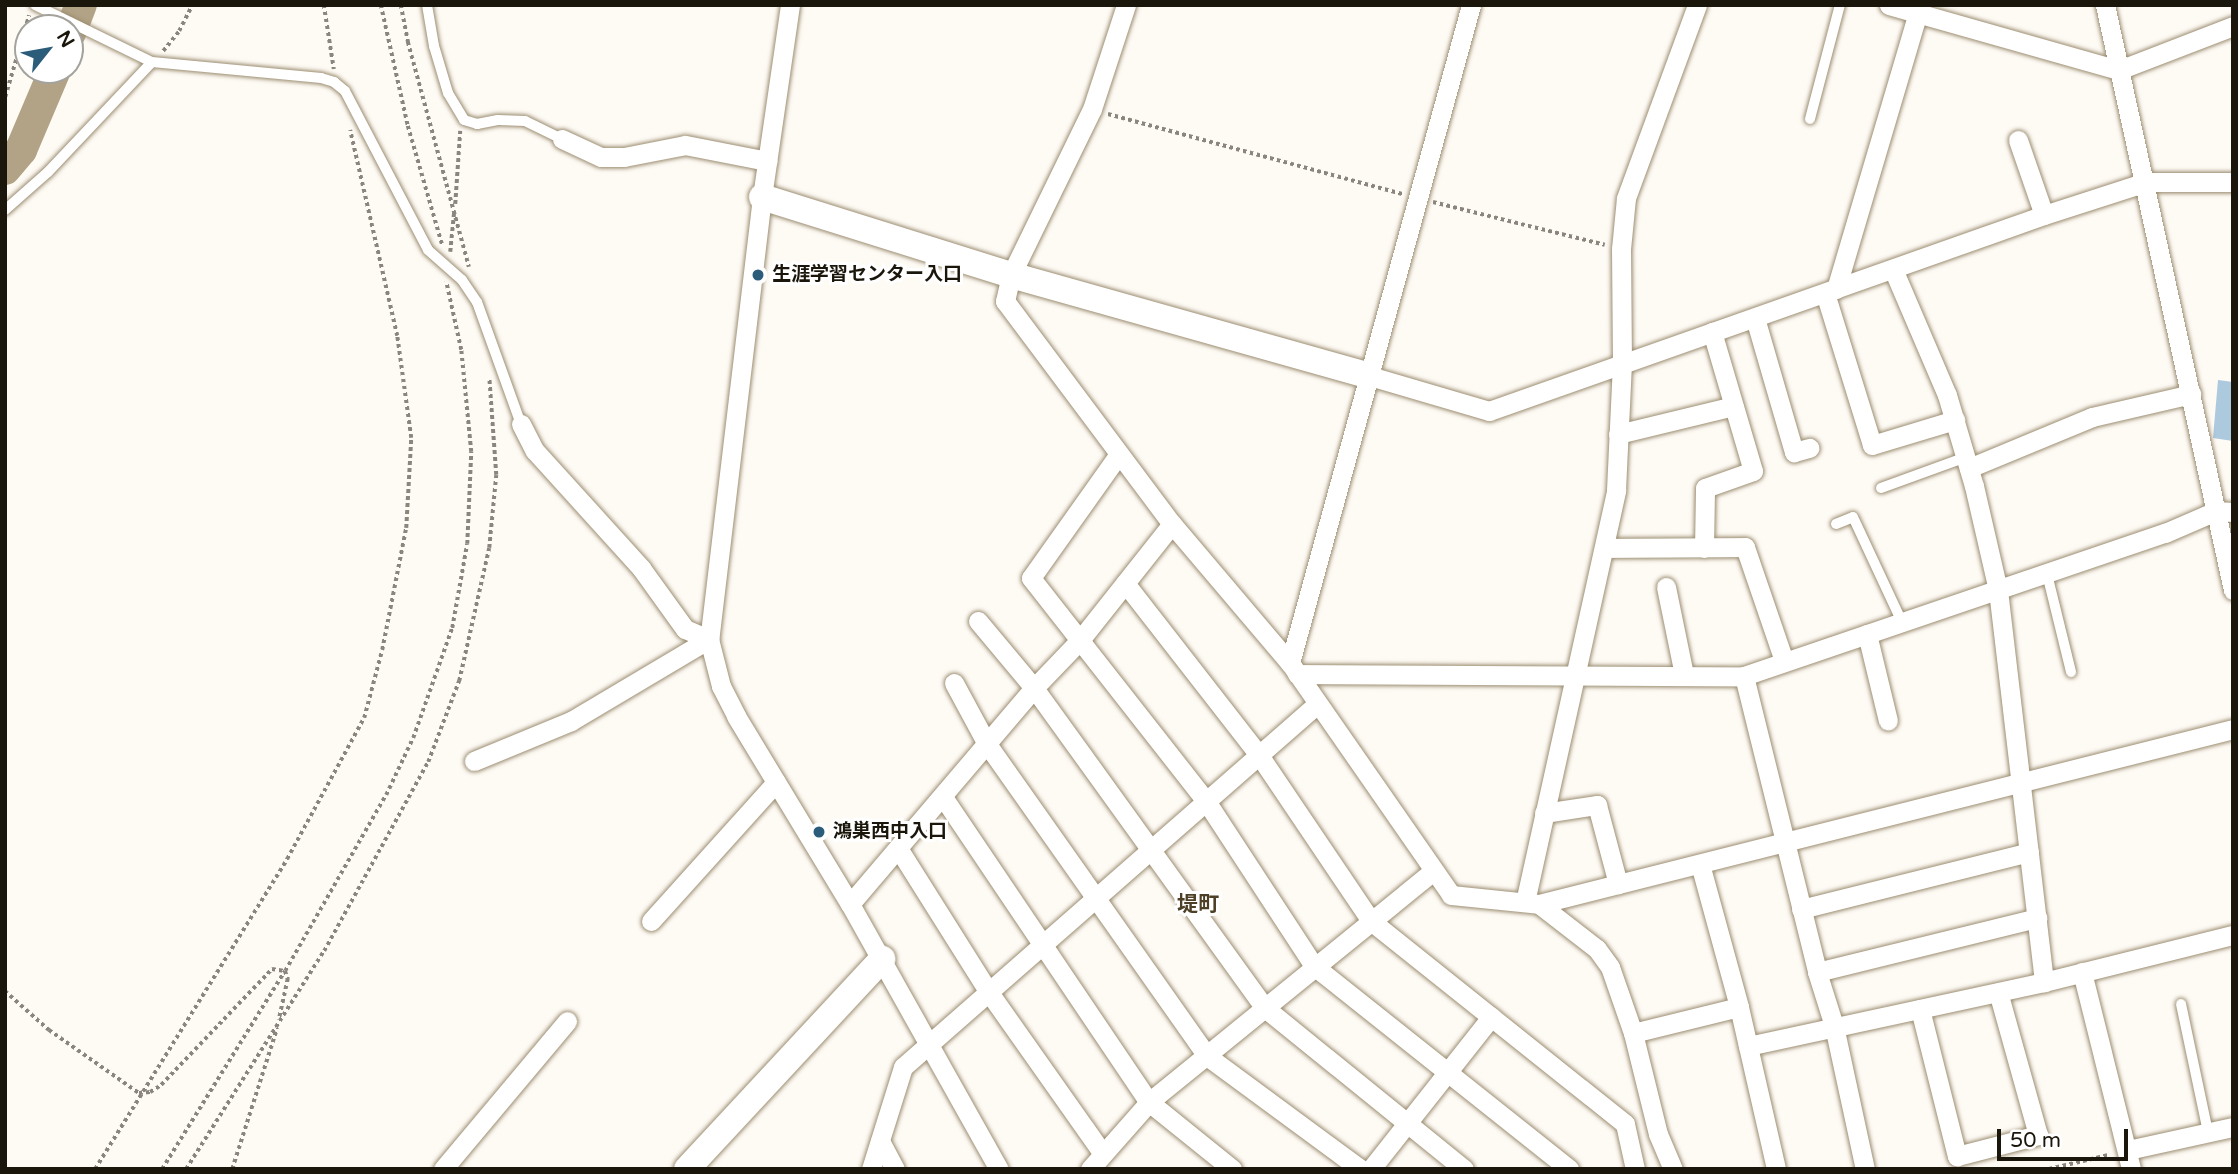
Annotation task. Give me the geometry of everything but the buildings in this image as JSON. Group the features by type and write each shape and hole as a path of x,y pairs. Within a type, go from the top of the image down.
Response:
{"street":[{"path":"790,5 762,197 709,639 720,687 882,959 999,1169"},
{"path":"1126,5 1092,109 1011,275 1005,301 1007,307 1172,524 1293,668 1451,895 1532,903 1700,864 2233,729"},
{"path":"1293,668 1471,5"},
{"path":"1532,903 1544,813 1616,490 1622,363 1621,249 1626,198 1697,5"},
{"path":"1889,5 2119,70 2233,26"},
{"path":"2105,5 2191,394 2225,512 2233,590"},
{"path":"1918,13 1831,291 1872,445 1955,420"},
{"path":"562,139 601,158 624,157 685,145 767,161"},
{"path":"2018,140 2044,215"},
{"path":"762,197 1011,275 1489,411 2044,215 2146,182 2233,183"},
{"path":"1893,269 1947,395 1967,463 1998,590 2043,982"},
{"path":"1755,317 1794,452 1809,448"},
{"path":"1704,548 1705,488 1753,471 1712,332"},
{"path":"1967,463 2092,417 2191,394"},
{"path":"1618,434 1734,406"},
{"path":"521,424 535,452 641,568 685,629 709,639"},
{"path":"1119,454 1031,578 1206,801 1314,966 1569,1169"},
{"path":"1293,668 1744,676 2225,512"},
{"path":"850,904 1034,688 1080,640 1172,524"},
{"path":"1605,548 1745,548 1784,661"},
{"path":"1125,583 1259,755 1371,921 1625,1124 1635,1169"},
{"path":"1666,587 1684,675"},
{"path":"978,621 1034,688 1265,1008 1464,1169"},
{"path":"1867,634 1888,721"},
{"path":"474,761 571,721 709,639"},
{"path":"1744,676 1817,972 1834,1026 1865,1169"},
{"path":"954,683 987,744 1206,1056 1360,1169"},
{"path":"871,1169 903,1067 928,1042 1317,704"},
{"path":"651,921 776,782"},
{"path":"943,797 1149,1102 1232,1169"},
{"path":"1544,813 1597,805 1618,884"},
{"path":"898,848 1097,1161 1149,1102 1433,871"},
{"path":"1801,909 2029,852"},
{"path":"1700,864 1739,1007 1776,1169"},
{"path":"1532,903 1597,949 1610,967 1633,1033 1658,1134 1673,1169"},
{"path":"1817,972 2037,918"},
{"path":"1748,1046 2043,982 2233,935"},
{"path":"687,1169 882,959"},
{"path":"2082,972 2129,1159 2208,1132 2233,1127"},
{"path":"1920,1009 1957,1156 2038,1135 1998,992"},
{"path":"1633,1033 1739,1007"},
{"path":"1371,1169 1490,1017"},
{"path":"443,1169 567,1021"},
{"path":"880,1141 895,1169"}],"lane":[{"path":"428,5 434,46 448,93 464,120 477,124 498,120 524,121 562,139"},
{"path":"1810,118 1840,5"},
{"path":"36,7 152,62 334,82 352,102 422,241 446,264 477,302 521,424"},
{"path":"5,210 48,172 152,62"},
{"path":"1881,488 1967,463"},
{"path":"1836,524 1853,517 1902,622"},
{"path":"2047,574 2071,672"},
{"path":"2181,1004 2208,1132"}],"path":[{"path":"152,62 178,31 192,5"},
{"path":"324,5 334,82"},
{"path":"381,5 408,126 446,264"},
{"path":"401,5 408,42 470,270"},
{"path":"5,97 36,7"},
{"path":"95,1169 287,859 364,718 392,607 406,528 411,438 397,336 350,135 349,115 352,102"},
{"path":"1092,109 1418,198 1621,249"},
{"path":"162,1169 285,971 386,795 413,738 452,628 467,544 471,452 466,391 445,276 452,248 464,120"},
{"path":"186,1169 324,951 428,762 459,681 489,548 496,475 489,376"},
{"path":"5,991 59,1038 129,1088 144,1093 161,1085 272,970 285,971"},
{"path":"232,1169 234,1154 288,988 285,971"},
{"path":"2049,1169 2129,1159"}],"waterway":[{"path":"77,14 81,5"},
{"path":"5,169 21,150 49,84"}],"place":[{"name":"生涯学習センター入口","path":"758,275"},
{"name":"鴻巣西中入口","path":"819,832"}],"district":[{"name":"堤町","path":"1198,905"}]}
